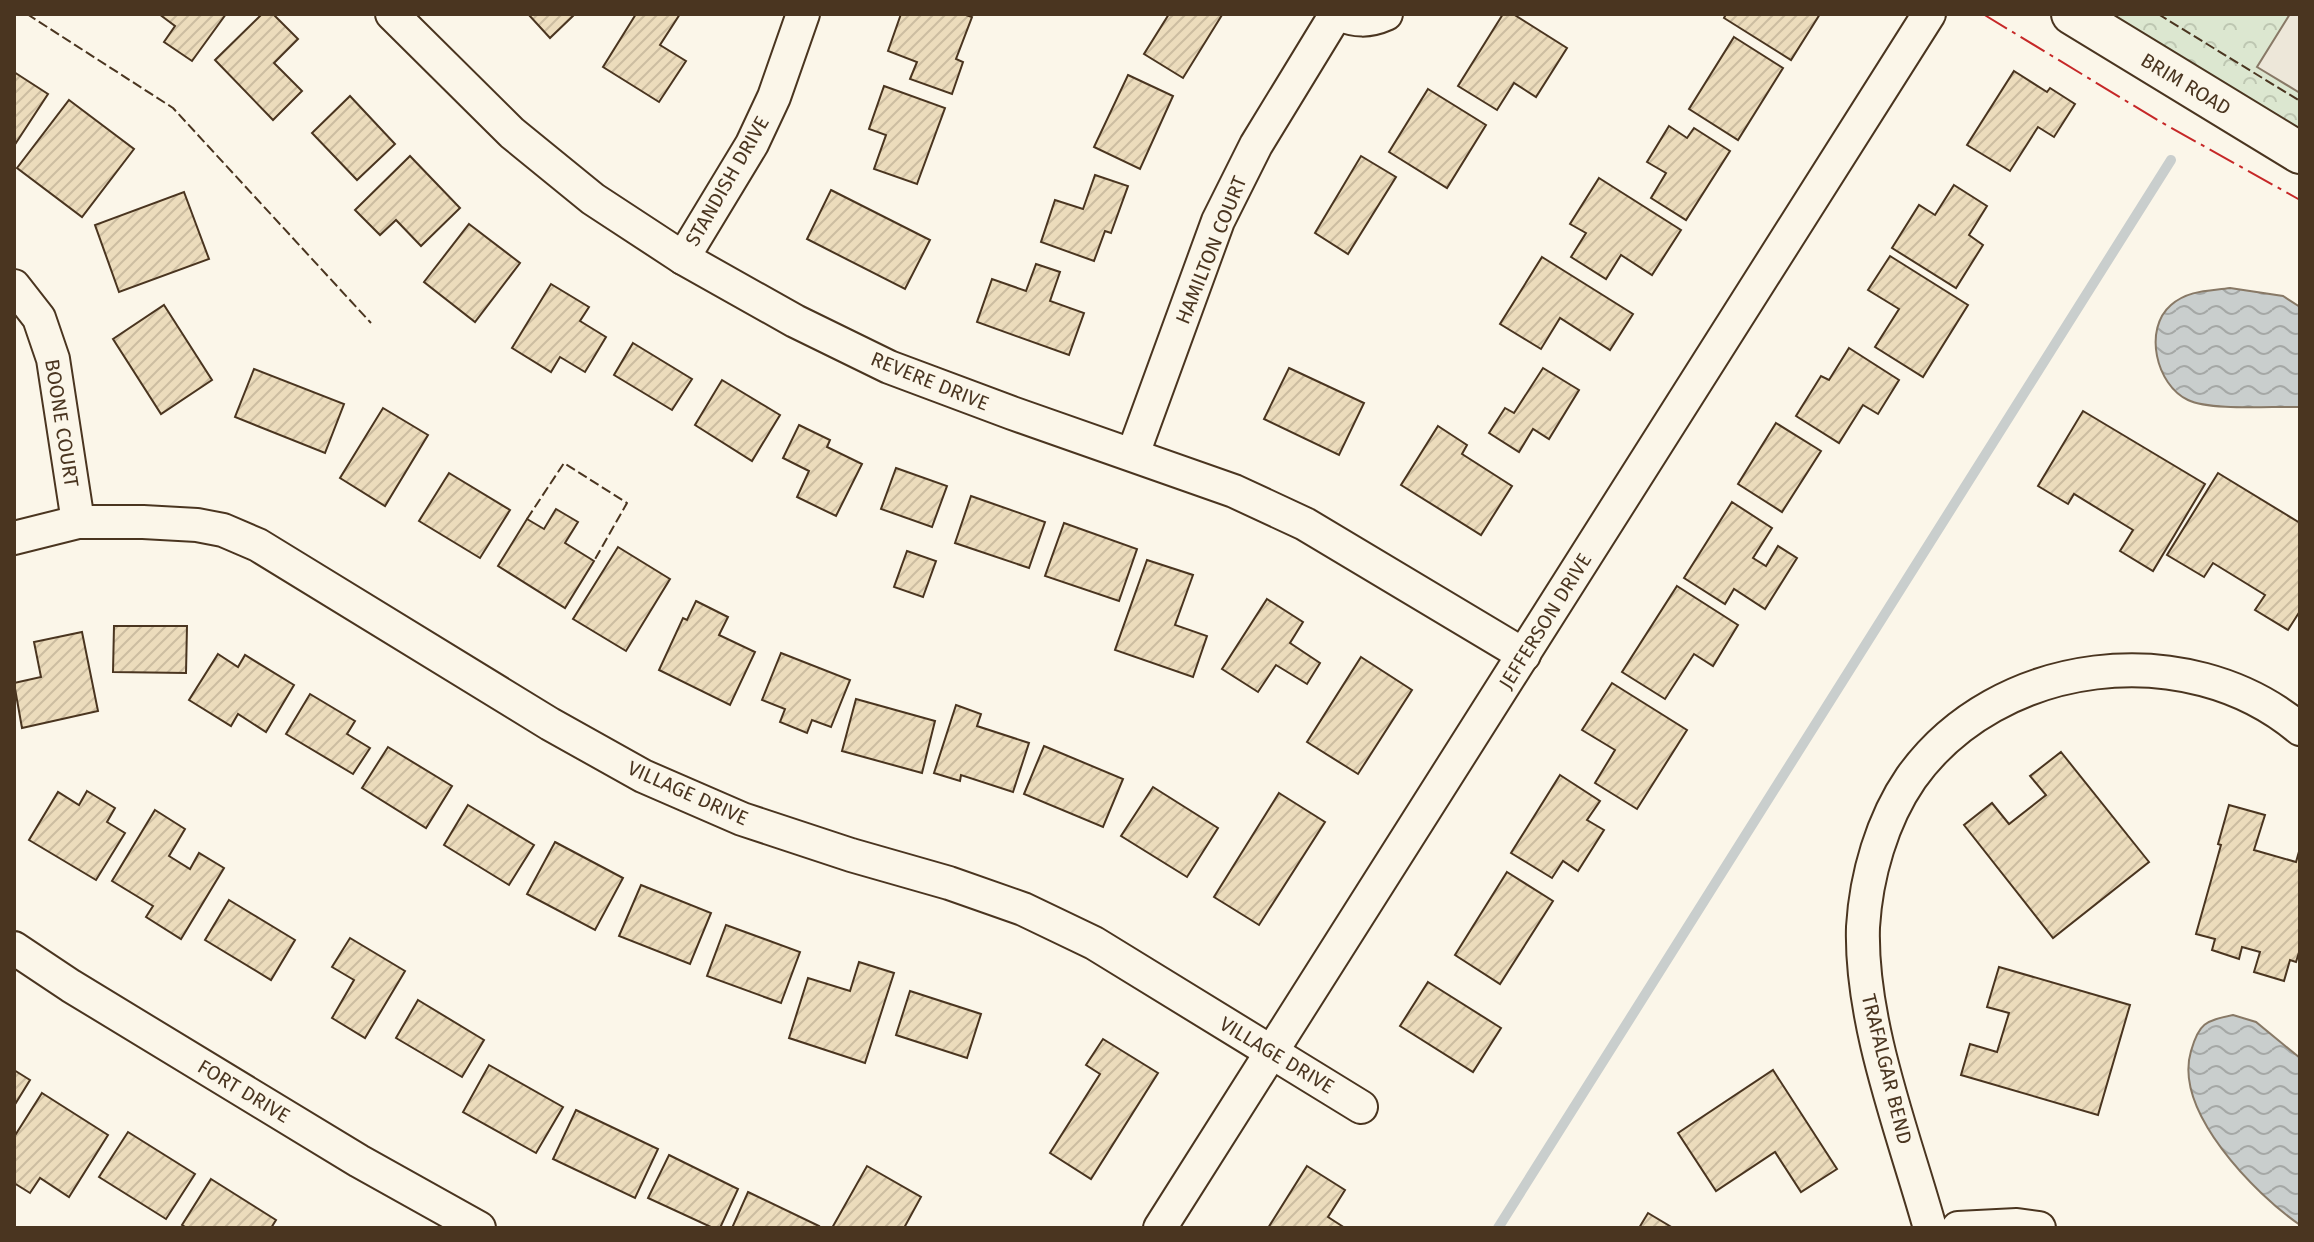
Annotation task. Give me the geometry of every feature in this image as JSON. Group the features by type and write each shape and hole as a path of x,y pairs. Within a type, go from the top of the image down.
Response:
{"street":[{"name":"REVERE DRIVE","path":"392,14 512,133 593,199 683,258 795,321 889,367 1234,491 1305,524 1524,655"},
{"name":"STANDISH DRIVE","path":"683,258 752,144 774,97 803,14"},
{"name":"HAMILTON COURT","path":"1133,454 1218,221 1256,145 1337,14 1369,21 1386,14"},
{"name":"JEFFERSON DRIVE","path":"1160,1228 1929,14"},
{"name":"BRIM ROAD","path":"2072,14 2300,153"},
{"name":"BOONE COURT","path":"14,286 39,318 53,359 78,522"},
{"name":"VILLAGE DRIVE","path":"14,538 78,522 197,525 223,530 258,545 550,724 643,776 742,819 1023,909 1094,943 1361,1107"},
{"name":"TRAFALGAR BEND","path":"1930,1228 1874,1033 1865,980 1863,926 1870,873 1887,823 1913,776 1969,720 2017,694 2068,677 2107,670 2160,669 2186,673 2235,689 2281,713 2300,729"},
{"name":"FORT DRIVE","path":"14,948 359,1161 479,1228"},
{"path":"1958,1228 2017,1225 2039,1228"}],"green space":[{"path":"2072,14 2300,14 2300,153"}],"shaded area":[{"path":"2290,14 2300,14 2300,93 2257,67"}],"water":[{"path":"2230,288 2283,296 2300,307 2300,407 2211,406 2188,400 2168,382 2157,356 2157,328 2162,315 2184,296"},
{"path":"2233,1015 2256,1022 2300,1058 2300,1225 2241,1172 2222,1149 2194,1099 2189,1074 2191,1051 2197,1034 2204,1025"}],"building":[{"path":"159,14 226,14 192,61 164,42 175,26"},
{"path":"262,14 273,14 298,39 274,63 302,91 273,120 215,60"},
{"path":"528,14 575,14 550,38"},
{"path":"636,14 680,14 660,45 686,61 659,102 603,67"},
{"path":"901,14 963,14 972,17 956,59 963,62 952,94 910,79 917,62 888,51"},
{"path":"1169,14 1222,15 1183,78 1144,54"},
{"path":"1503,14 1513,14 1567,48 1536,97 1514,83 1497,110 1458,86"},
{"path":"1726,14 1820,14 1791,60 1724,18"},
{"path":"1734,37 1783,68 1738,140 1689,109"},
{"path":"2014,71 2047,92 2050,88 2075,104 2054,137 2038,127 2010,171 1967,145"},
{"path":"14,72 48,94 14,146"},
{"path":"1128,75 1173,96 1140,169 1094,147"},
{"path":"884,86 945,108 917,184 874,169 886,135 869,129"},
{"path":"1428,89 1486,125 1447,188 1389,152"},
{"path":"350,96 395,144 357,180 312,133"},
{"path":"69,100 134,149 82,217 17,168"},
{"path":"1669,126 1687,138 1694,128 1730,151 1686,220 1651,198 1666,173 1647,162"},
{"path":"410,156 460,208 421,246 396,220 380,235 355,210"},
{"path":"1361,156 1396,177 1348,254 1315,233"},
{"path":"1095,175 1128,186 1111,233 1105,231 1094,261 1041,242 1055,200 1083,209"},
{"path":"1599,178 1681,230 1652,275 1621,255 1606,279 1571,257 1586,233 1570,224"},
{"path":"1954,185 1987,206 1969,235 1983,245 1956,288 1892,248 1919,205 1935,215"},
{"path":"831,190 930,240 905,289 807,239"},
{"path":"184,192 209,259 119,292 95,225"},
{"path":"469,224 520,263 475,322 424,282"},
{"path":"1890,256 1968,305 1923,377 1875,347 1899,309 1868,290"},
{"path":"1542,257 1633,314 1610,350 1560,318 1541,349 1500,324"},
{"path":"1036,264 1060,272 1050,301 1084,313 1069,355 977,322 992,279 1026,291"},
{"path":"551,284 589,307 580,321 606,337 585,372 560,357 551,372 512,348"},
{"path":"164,305 212,380 161,414 113,339"},
{"path":"633,343 692,379 672,410 614,375"},
{"path":"1849,348 1899,380 1878,414 1863,405 1839,443 1796,416 1821,376 1829,380"},
{"path":"1289,368 1364,403 1339,455 1264,419"},
{"path":"1543,368 1579,390 1549,439 1533,429 1519,452 1489,433 1505,408 1514,413"},
{"path":"254,369 344,404 325,453 235,417"},
{"path":"722,380 780,415 752,461 695,425"},
{"path":"383,408 428,435 385,506 340,478"},
{"path":"2083,411 2205,484 2153,571 2120,551 2133,530 2074,494 2068,504 2038,486"},
{"path":"1776,423 1821,451 1782,512 1738,484"},
{"path":"799,425 830,440 827,447 862,464 836,516 797,497 809,471 783,458"},
{"path":"1438,426 1467,445 1462,454 1512,486 1481,535 1401,485"},
{"path":"896,468 947,486 932,527 881,509"},
{"path":"449,473 510,510 480,558 419,521"},
{"path":"2218,473 2300,523 2300,611 2288,630 2255,610 2265,595 2213,563 2204,577 2167,555"},
{"path":"971,496 1045,522 1029,568 955,543"},
{"path":"1732,502 1772,528 1753,558 1766,566 1778,546 1797,558 1765,609 1734,589 1725,604 1684,578"},
{"path":"556,509 578,522 565,543 594,561 565,608 498,566 527,519 544,529"},
{"path":"1064,523 1137,549 1119,601 1045,576"},
{"path":"618,547 670,579 626,651 573,619"},
{"path":"907,551 936,561 923,597 894,587"},
{"path":"1147,560 1193,575 1175,625 1207,636 1193,677 1115,650"},
{"path":"1677,586 1738,625 1713,666 1694,654 1665,699 1622,672"},
{"path":"1267,599 1303,622 1290,643 1320,663 1307,684 1276,665 1258,692 1222,669"},
{"path":"696,601 728,617 719,635 755,652 730,705 659,670 683,618 687,620"},
{"path":"114,626 187,626 186,673 113,672"},
{"path":"82,632 98,711 22,728 14,683 41,677 34,642"},
{"path":"781,653 850,680 831,727 812,720 807,733 780,722 785,709 762,700"},
{"path":"218,654 238,667 245,655 294,685 266,732 238,714 231,726 189,700"},
{"path":"1361,657 1412,690 1358,774 1307,742"},
{"path":"1612,683 1687,730 1637,809 1595,783 1615,750 1582,730"},
{"path":"310,694 355,721 347,734 370,748 353,774 286,734"},
{"path":"856,699 935,721 922,773 842,751"},
{"path":"956,705 981,714 977,726 1029,743 1013,792 961,775 960,781 934,773"},
{"path":"1044,746 1123,779 1103,827 1024,794"},
{"path":"388,747 452,786 426,828 362,788"},
{"path":"2061,752 2149,862 2053,938 1964,825 1992,803 2009,824 2046,795 2030,776"},
{"path":"1560,775 1600,801 1587,820 1604,830 1578,871 1563,861 1552,878 1511,853"},
{"path":"1153,787 1218,828 1187,877 1121,836"},
{"path":"87,791 115,808 107,822 125,833 96,880 29,840 58,792 79,805"},
{"path":"1279,793 1325,822 1259,925 1214,897"},
{"path":"468,805 534,845 509,885 444,845"},
{"path":"2229,805 2265,815 2254,850 2296,862 2300,848 2300,949 2296,962 2290,960 2284,981 2254,972 2260,952 2242,947 2239,959 2212,950 2215,939 2196,934"},
{"path":"155,810 185,829 169,856 190,869 199,853 224,868 181,939 146,917 153,906 112,881"},
{"path":"555,842 623,878 595,930 527,894"},
{"path":"1507,872 1553,901 1500,984 1455,955"},
{"path":"641,885 711,913 690,964 619,936"},
{"path":"229,900 295,940 271,980 205,940"},
{"path":"726,925 800,952 781,1003 707,976"},
{"path":"350,938 405,971 365,1038 332,1018 354,980 332,967"},
{"path":"859,962 894,973 865,1063 789,1038 808,978 850,991"},
{"path":"1999,967 2130,1005 2098,1115 1961,1075 1970,1044 1997,1052 2009,1013 1987,1007"},
{"path":"1428,982 1501,1028 1473,1072 1400,1026"},
{"path":"910,991 981,1014 967,1058 896,1035"},
{"path":"418,1000 484,1040 462,1077 396,1038"},
{"path":"1103,1039 1158,1073 1091,1179 1050,1153 1100,1074 1086,1065"},
{"path":"489,1065 563,1107 536,1153 463,1112"},
{"path":"14,1070 30,1080 14,1106"},
{"path":"1773,1070 1837,1169 1801,1192 1775,1152 1716,1191 1678,1133"},
{"path":"42,1093 108,1135 69,1197 40,1178 30,1193 14,1183 14,1137"},
{"path":"576,1110 658,1149 635,1198 553,1159"},
{"path":"128,1132 195,1174 166,1219 99,1177"},
{"path":"669,1155 738,1189 720,1228 713,1228 648,1198"},
{"path":"867,1166 921,1197 904,1228 832,1228"},
{"path":"1307,1166 1345,1190 1328,1217 1345,1228 1268,1228"},
{"path":"211,1179 276,1220 271,1228 187,1228 182,1225"},
{"path":"748,1192 819,1226 732,1228"},
{"path":"1648,1213 1673,1228 1639,1228"}],"waterway":[{"path":"1498,1228 2171,160"}],"fence":[{"path":"27,14 173,108 371,323"},
{"path":"2158,14 2300,101"},
{"path":"527,519 564,463 627,503 594,561"}],"power":[{"path":"1983,14 2159,121 2300,200"}]}
